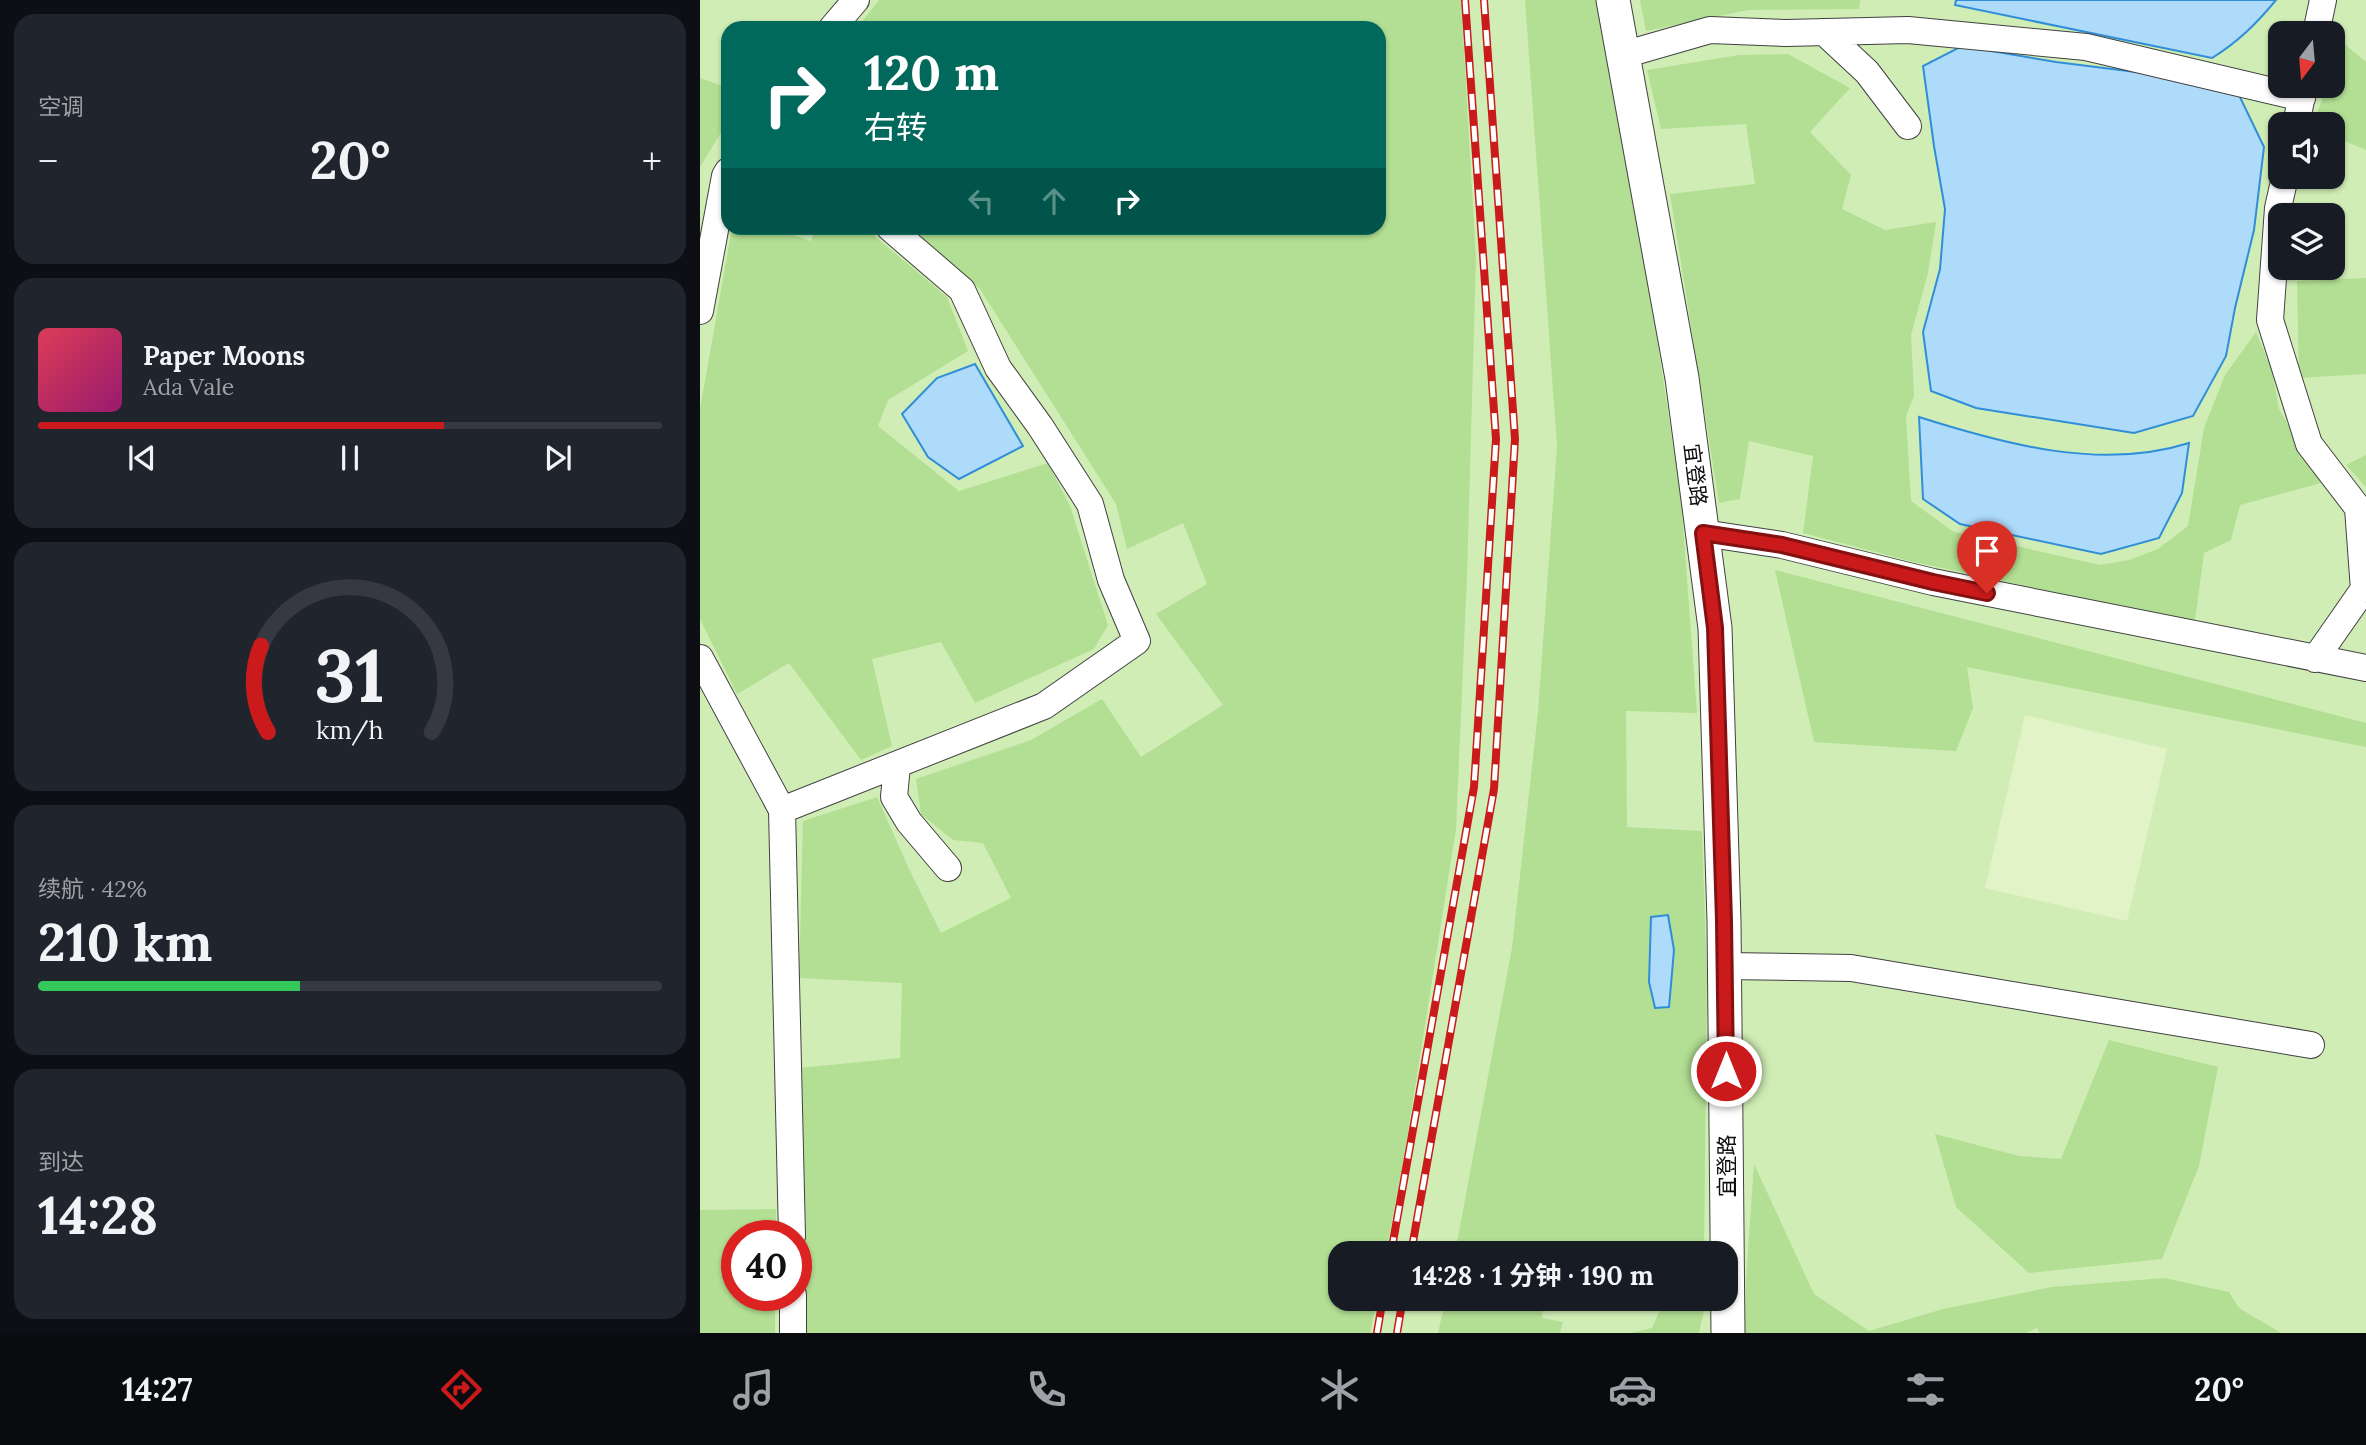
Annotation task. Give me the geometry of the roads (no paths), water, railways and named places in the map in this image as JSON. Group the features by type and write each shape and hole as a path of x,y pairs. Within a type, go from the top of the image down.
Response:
{"street":[{"path":"838,21 856,0"},
{"name":"宜登路","path":"1613,0 1682,378 1715,628 1725,966 1728,1333"},
{"path":"2319,21 2323,0"},
{"path":"1623,55 1710,30 1908,30 2086,47 2268,85"},
{"path":"1824,32 1867,72 1908,126"},
{"path":"2282,189 2278,208 2270,320 2309,444 2358,508 2365,588 2315,659"},
{"path":"700,311 721,198"},
{"path":"782,810 1044,706 1137,641 1111,580 1090,503 998,368 962,290 898,235"},
{"path":"1703,533 1782,545 1933,582 2366,668"},
{"path":"700,659 782,810 792,1220"},
{"path":"897,765 894,797 909,822 948,868"},
{"path":"1725,966 1851,968 2311,1045"},
{"path":"793,1311 793,1333"}],"water":[{"path":"1956,0 2276,0 2246,32 2212,58 1955,5"},
{"path":"1962,46 2056,62 2184,78 2239,95 2264,147 2254,230 2226,356 2193,416 2134,433 1976,408 1931,391 1923,332 1940,269 1945,209 1923,66"},
{"path":"975,364 1023,446 959,479 928,457 902,414 937,378"},
{"path":"1919,417 1985,436 2053,451 2122,455 2189,443 2182,493 2159,538 2101,554 1960,524 1923,499"},
{"path":"1668,915 1674,950 1669,1007 1655,1008 1649,982 1651,917"}],"railway":[{"path":"1393,1241 1474,787 1496,439 1465,0"},
{"path":"1413,1241 1494,789 1515,439 1484,0"},
{"path":"1377,1333 1381,1311"},
{"path":"1397,1333 1401,1311"}]}
